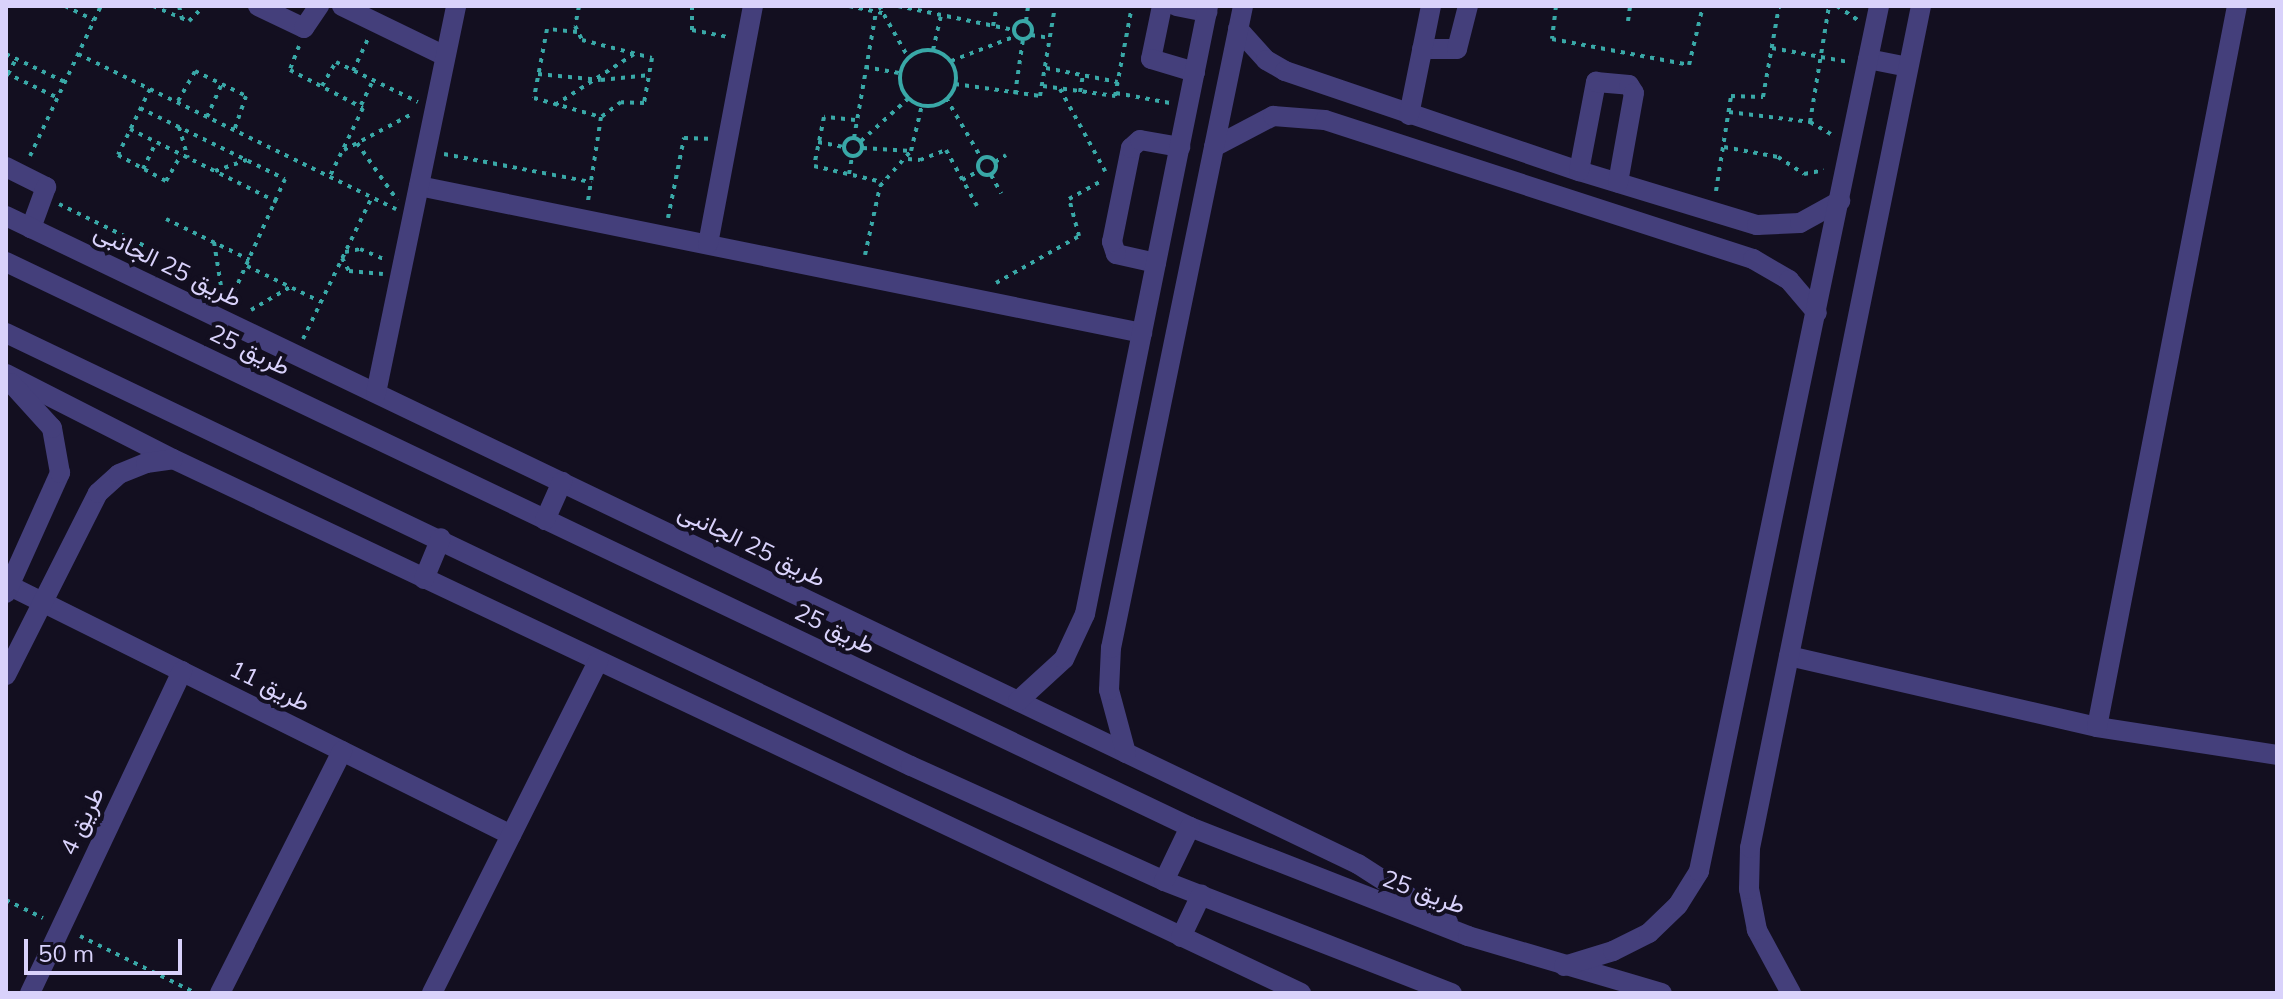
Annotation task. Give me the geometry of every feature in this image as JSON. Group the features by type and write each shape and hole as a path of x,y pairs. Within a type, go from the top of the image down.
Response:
{"street":[{"path":"258,6 304,28 319,6"},
{"path":"342,6 445,56"},
{"path":"376,393 456,6"},
{"path":"708,244 753,6"},
{"path":"1162,6 1151,59 1195,72"},
{"path":"1018,701 1064,659 1085,614 1207,9 1176,6"},
{"path":"1126,753 1109,690 1111,648 1243,6"},
{"path":"1409,115 1431,6"},
{"path":"1422,49 1457,49 1468,6"},
{"path":"1563,967 1613,951 1649,933 1678,905 1699,871 1879,6"},
{"path":"1791,993 1757,930 1749,889 1750,848 1921,6"},
{"path":"2097,727 2237,6"},
{"path":"1238,29 1266,60 1285,71 1409,115 1712,212 1778,227 1800,223 1840,201"},
{"path":"1868,62 1908,67"},
{"path":"1579,171 1596,82 1629,85 1634,93 1618,183"},
{"path":"1214,147 1273,116 1325,120 1753,259 1789,280 1817,313"},
{"path":"1156,263 1122,257 1112,249 1120,200 1135,143 1180,147"},
{"path":"14,170 46,187 46,198 31,228"},
{"path":"419,186 1142,333"},
{"name":"طريق 25 الجانبى","path":"6,216 1376,873 1468,936"},
{"name":"طريق 25","path":"6,262 1190,827 1468,936 1563,967 1662,993"},
{"path":"6,333 441,538 911,766 1164,881 1452,993"},
{"path":"6,376 424,579 1301,993"},
{"path":"6,376 52,428 60,473 7,587"},
{"path":"6,675 98,493 119,474 146,463 173,459"},
{"path":"545,520 562,482"},
{"path":"424,579 441,538"},
{"name":"طريق 11","path":"7,587 42,601 511,835"},
{"path":"1789,656 2097,727 2277,755"},
{"path":"432,993 598,661"},
{"name":"طريق 4","path":"30,993 182,671"},
{"path":"220,993 342,751"},
{"path":"1164,881 1190,827"},
{"path":"1181,937 1201,895"}],"path":[{"path":"65,6 94,20"},
{"path":"14,170 58,98 101,6"},
{"path":"153,6 183,21 196,19 204,6"},
{"path":"179,6 183,21"},
{"path":"577,32 579,6"},
{"path":"692,6 692,30 747,40"},
{"path":"849,6 877,9 883,13 908,57"},
{"path":"898,6 993,26 1023,39"},
{"path":"993,26 997,6"},
{"path":"1028,6 1026,21 1031,35"},
{"path":"955,84 1037,98 1043,86 1055,6"},
{"path":"1043,86 1109,99 1116,93 1132,6"},
{"path":"1556,6 1552,39 1689,65 1703,6"},
{"path":"1628,21 1630,6"},
{"path":"1712,212 1733,94 1763,97 1779,6"},
{"path":"1810,122 1829,6"},
{"path":"844,147 854,138 877,9"},
{"path":"933,50 941,15"},
{"path":"950,61 1015,33 1026,21"},
{"path":"353,71 376,22"},
{"path":"304,28 289,68 361,105"},
{"path":"584,219 601,117 621,102 644,103 652,58 589,44 577,32 547,29 534,98 601,117"},
{"path":"1023,39 1031,35 1051,38"},
{"path":"1015,94 1023,39"},
{"path":"1772,48 1868,62"},
{"path":"933,50 950,61 955,84 946,98 922,105 909,98 900,73 908,57 933,50"},
{"path":"555,105 636,53"},
{"path":"6,54 65,82"},
{"path":"78,54 407,214 357,143"},
{"path":"16,59 7,74 58,98"},
{"path":"322,86 334,63 426,106 342,150"},
{"path":"865,67 900,73"},
{"path":"1046,68 1118,82"},
{"path":"177,102 193,72 222,84 248,99 234,130"},
{"path":"538,74 594,80 650,75"},
{"path":"1080,93 1083,75"},
{"path":"330,176 373,80"},
{"path":"207,117 222,84"},
{"path":"150,89 118,155 143,170 169,180 181,155"},
{"path":"1060,89 1120,200"},
{"path":"1116,93 1188,107"},
{"path":"861,141 909,98"},
{"path":"946,98 982,159 979,171"},
{"path":"861,276 882,182 911,151 922,105"},
{"path":"140,108 285,179 225,311 214,242"},
{"path":"1723,147 1778,157 1804,174 1849,156 1823,126 1729,112"},
{"path":"855,120 826,116 818,142 816,169 882,182"},
{"path":"179,127 188,158"},
{"path":"130,129 277,202"},
{"path":"665,236 684,138 727,142"},
{"path":"854,138 861,141"},
{"path":"861,141 863,148"},
{"path":"143,170 156,142"},
{"path":"818,142 844,147 852,157"},
{"path":"849,175 852,157 863,148 911,151"},
{"path":"907,158 920,160 943,149 977,206"},
{"path":"426,151 591,182"},
{"path":"991,175 995,162 1006,155"},
{"path":"982,159 995,162"},
{"path":"214,171 247,160"},
{"path":"962,180 979,171 991,175 1001,193"},
{"path":"970,298 1079,236 1069,199 1108,177"},
{"path":"295,355 372,197"},
{"path":"46,198 151,249"},
{"path":"166,219 250,260"},
{"path":"345,252 360,249 370,257 401,270"},
{"path":"342,258 353,273 401,270"},
{"path":"247,266 321,302"},
{"path":"229,323 290,287"},
{"path":"6,900 196,993"}]}
